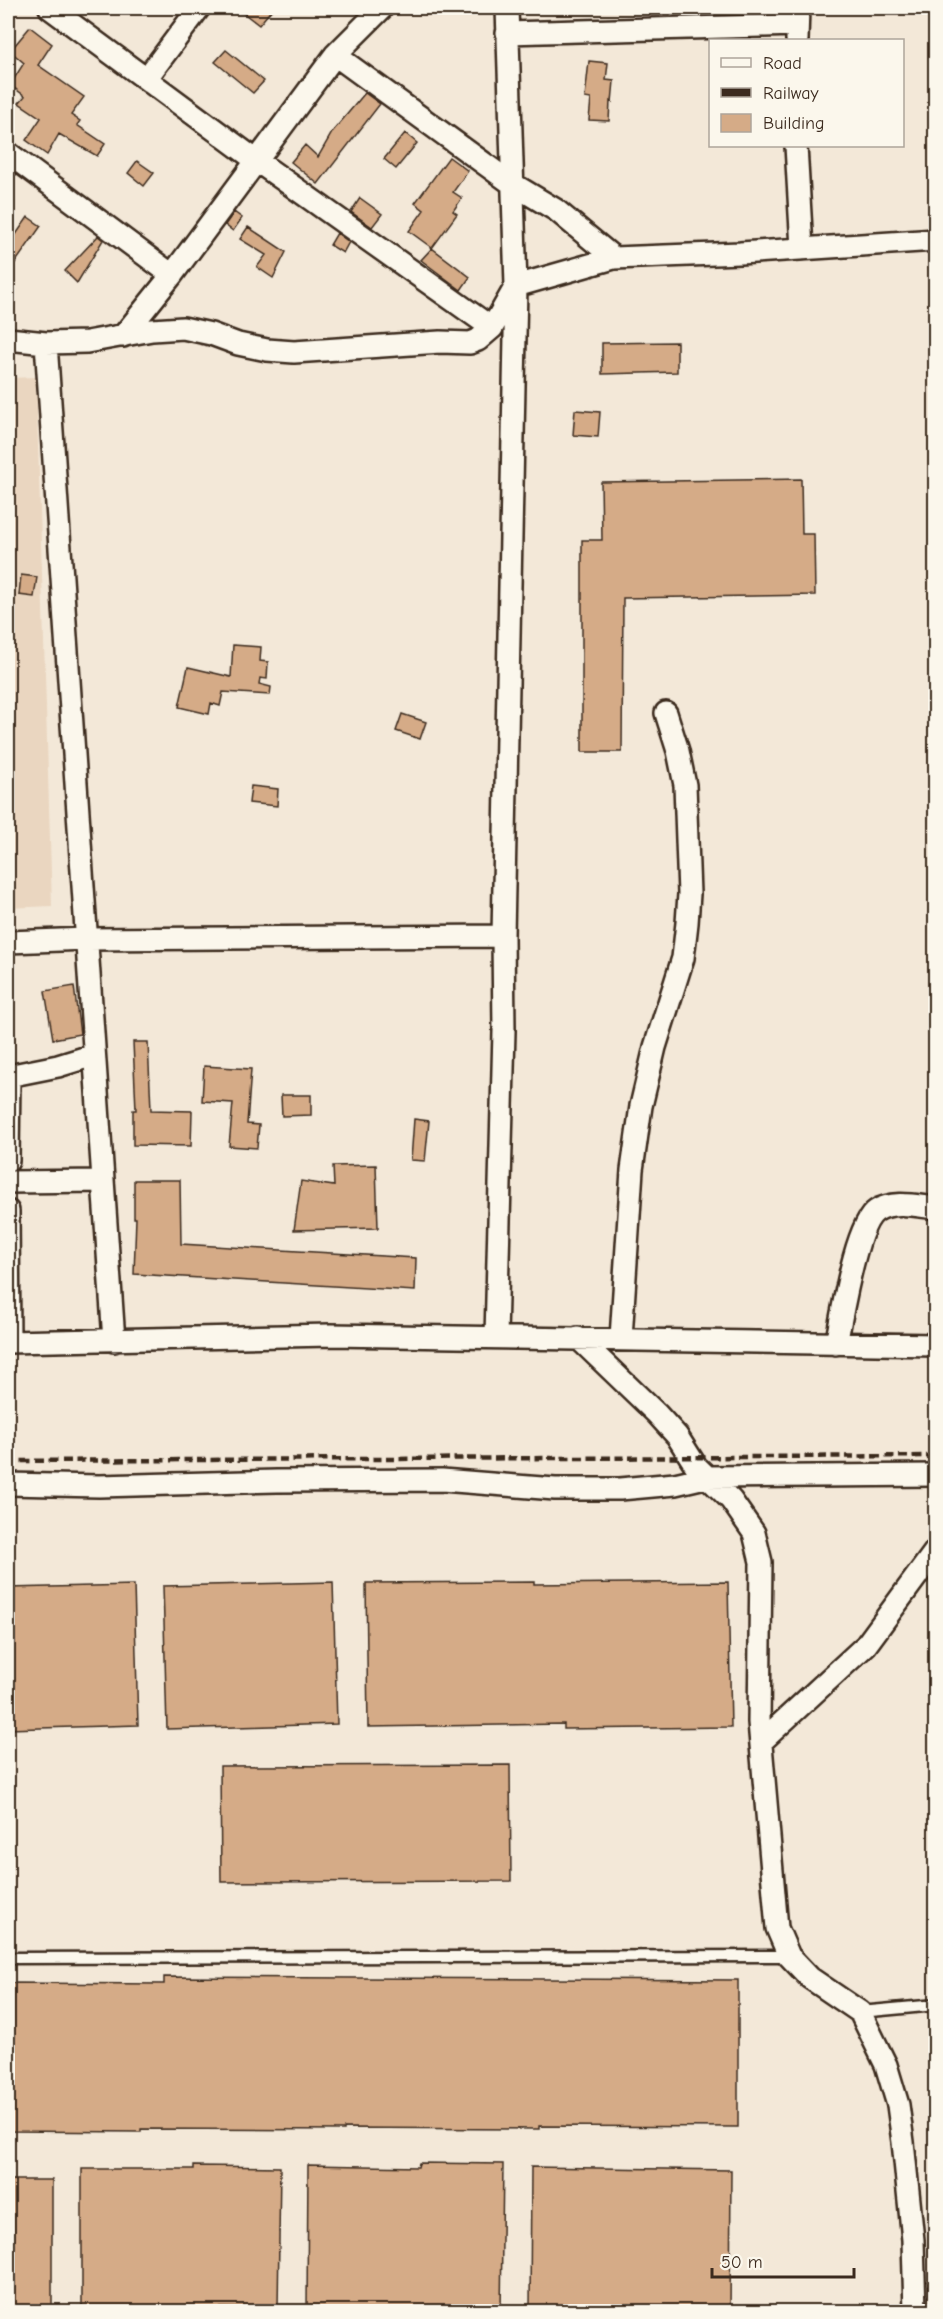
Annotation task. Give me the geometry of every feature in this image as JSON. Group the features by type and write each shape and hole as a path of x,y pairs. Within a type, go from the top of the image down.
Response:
{"street":[{"path":"50,8 257,161 492,328"},
{"path":"146,79 199,8"},
{"path":"123,336 172,275 257,161 288,115 335,55 382,8"},
{"path":"496,1336 504,1031 503,936 516,286 507,8"},
{"path":"507,33 797,24"},
{"path":"335,55 512,183 556,210 614,258"},
{"path":"796,147 802,248"},
{"path":"8,153 172,275"},
{"path":"9,338 46,343 87,342 152,330 183,328 211,334 238,344 267,350 294,352 440,342 470,343 478,340 492,328 516,286 614,258 740,254 936,240"},
{"path":"46,343 114,1341"},
{"path":"621,1338 632,1170 641,1106 655,1047 683,958 687,923 689,894 685,785 678,751 666,713"},
{"path":"8,942 87,939 503,936"},
{"path":"8,1161 8,1076 58,1066 94,1054"},
{"path":"8,1182 103,1181"},
{"path":"836,1344 863,1228 868,1220 874,1212 888,1206 936,1208"},
{"path":"8,1211 8,1342 331,1335 936,1345"},
{"path":"578,1338 677,1436 705,1477 731,1500 754,1533 760,1562 759,1722 777,1928 789,1956 810,1978 860,2012 886,2065 898,2105 913,2240 915,2312"},
{"path":"8,1484 99,1486 277,1481 442,1480 555,1489 620,1489 675,1484 705,1477 936,1475"},
{"path":"761,1742 866,1645 936,1550"}],"lane":[{"path":"8,1958 789,1956"},
{"path":"860,2012 936,2005"}],"shaded area":[{"path":"36,377 52,906 8,908 8,378"}],"building":[{"path":"237,8 273,8 259,25"},
{"path":"30,27 52,44 38,65 84,97 71,115 80,121 77,125 105,144 97,156 59,134 47,155 26,140 41,118 19,103 25,96 10,85 24,63 10,51"},
{"path":"226,50 264,81 253,93 215,62"},
{"path":"589,61 608,63 606,80 614,81 609,121 589,120 591,99 585,98"},
{"path":"365,93 380,104 318,184 291,162 305,145 318,157 333,131"},
{"path":"405,133 417,143 396,169 384,159"},
{"path":"449,157 468,171 453,192 462,198 453,211 457,214 432,248 409,231 424,210 415,203"},
{"path":"137,161 154,173 144,186 128,173"},
{"path":"360,198 382,214 372,227 351,212"},
{"path":"234,212 242,218 233,231 225,225"},
{"path":"28,217 41,226 8,273 8,246"},
{"path":"248,227 286,252 273,278 257,267 266,255 240,239"},
{"path":"337,233 349,242 343,253 330,245"},
{"path":"98,236 103,240 77,283 65,271"},
{"path":"432,248 470,277 461,290 421,260"},
{"path":"677,342 677,372 602,374 602,343"},
{"path":"575,410 600,412 598,437 573,435"},
{"path":"801,479 802,534 814,534 815,595 623,598 622,752 582,752 582,540 602,540 601,482"},
{"path":"21,575 37,577 34,597 19,595"},
{"path":"233,645 261,647 260,661 268,662 267,679 260,678 259,684 271,687 270,695 223,692 220,706 211,703 209,714 179,707 188,667 231,677"},
{"path":"402,714 426,722 420,739 396,731"},
{"path":"251,786 278,789 277,806 249,803"},
{"path":"74,986 80,1034 53,1039 45,991"},
{"path":"133,1042 148,1042 151,1110 192,1111 191,1146 133,1145 133,1110 136,1110"},
{"path":"204,1066 251,1069 247,1124 259,1125 257,1148 229,1146 233,1103 202,1101"},
{"path":"281,1095 311,1095 311,1115 282,1116"},
{"path":"414,1119 429,1121 425,1161 411,1160"},
{"path":"376,1165 378,1228 294,1230 301,1181 334,1186 333,1166"},
{"path":"134,1180 180,1180 181,1244 416,1258 415,1291 134,1274 136,1218 134,1218"},
{"path":"333,1582 337,1724 167,1729 163,1586"},
{"path":"534,1582 534,1584 728,1582 731,1727 564,1729 564,1724 368,1727 366,1583"},
{"path":"134,1585 138,1725 8,1729 8,1588"},
{"path":"510,1765 511,1881 221,1882 220,1766"},
{"path":"164,1977 738,1980 738,2127 539,2126 539,2129 8,2131 8,1983 164,1984"},
{"path":"419,2163 503,2164 501,2312 307,2310 308,2165 418,2167"},
{"path":"194,2166 280,2167 278,2309 169,2307 169,2311 82,2310 82,2169 194,2169"},
{"path":"531,2167 731,2170 730,2312 530,2312"},
{"path":"8,2180 52,2180 52,2308 8,2308"}],"railway":[{"path":"8,1461 936,1456"}]}
